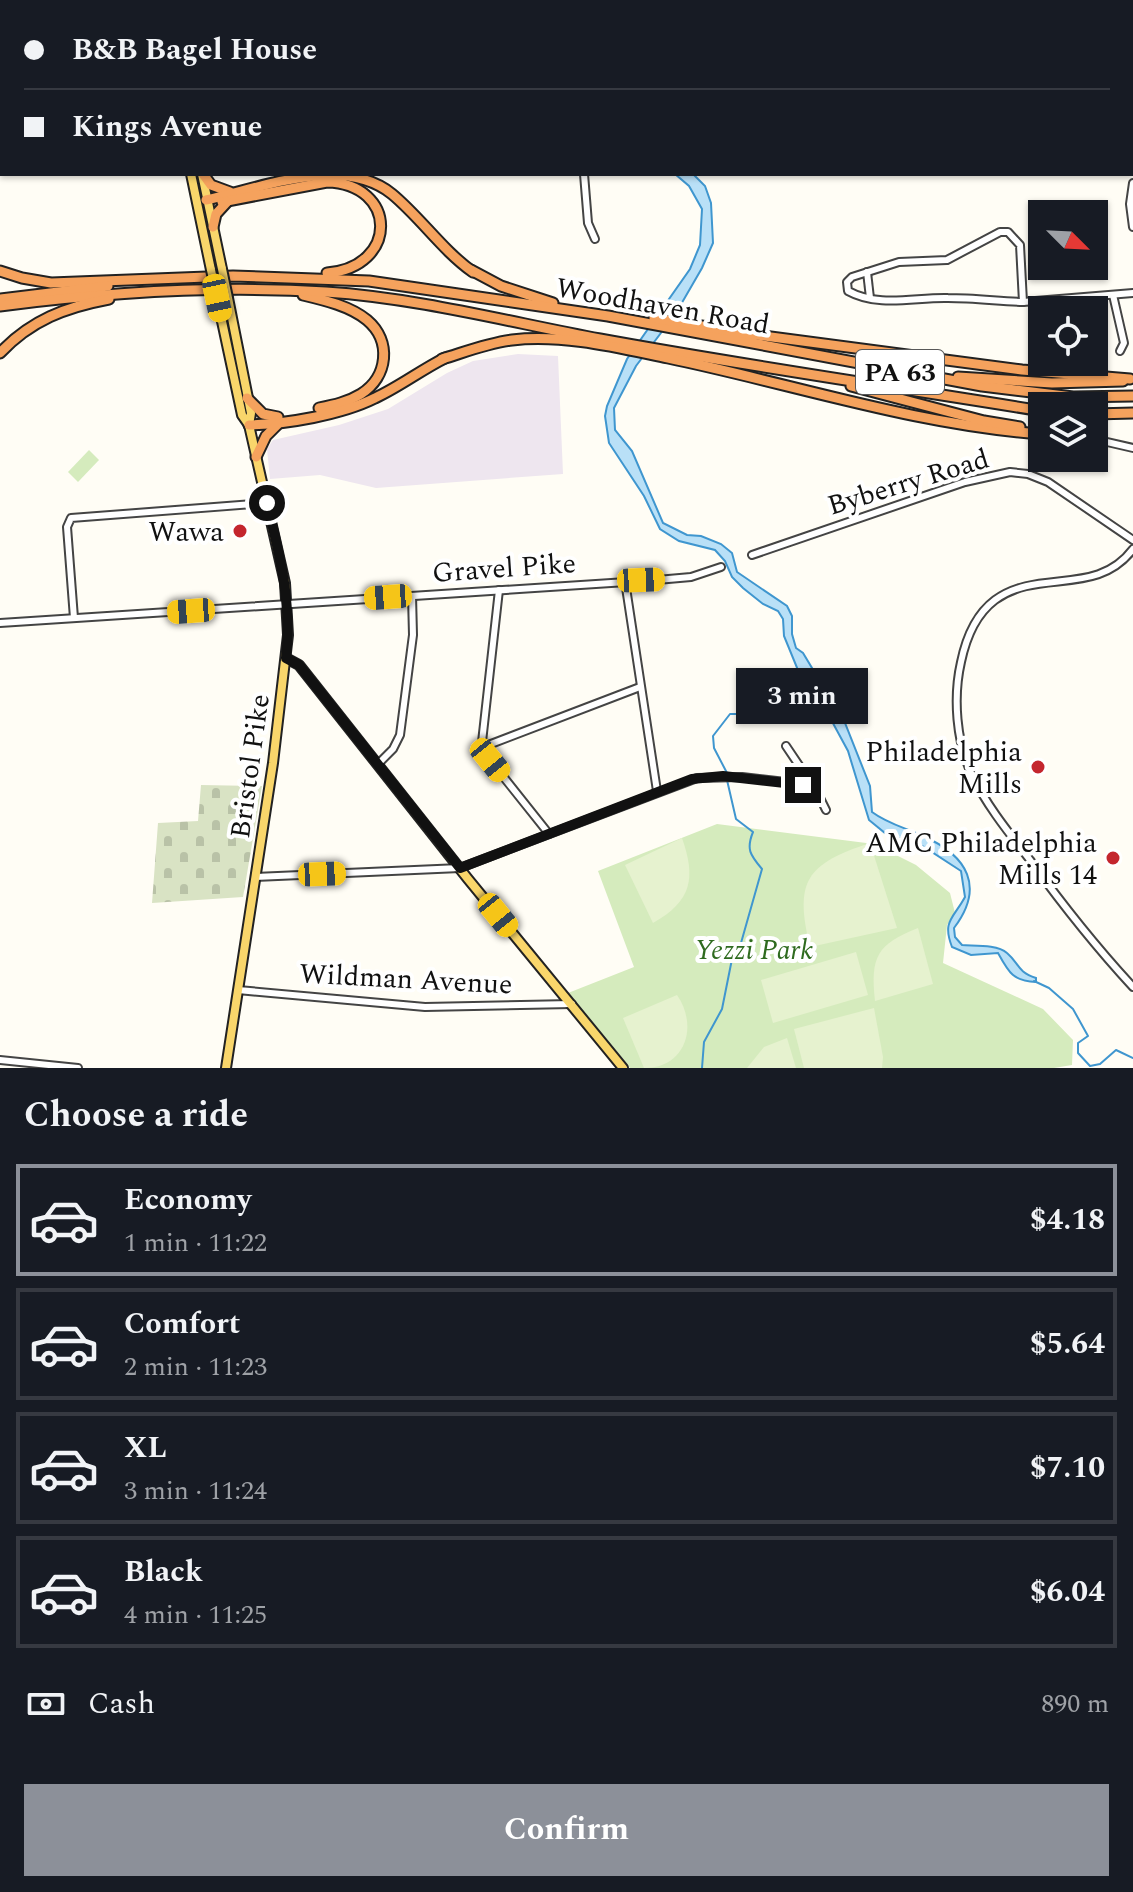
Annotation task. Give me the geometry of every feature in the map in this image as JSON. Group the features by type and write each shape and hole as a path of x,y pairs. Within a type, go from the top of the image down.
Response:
{"highway":[{"path":"204,176 231,196 333,182 360,190 373,201 380,216 381,232 377,246 366,260 340,272 280,277"},
{"path":"203,203 320,176"},
{"path":"349,176 363,179 390,193 438,242 471,270 502,289 532,300 608,316"},
{"path":"213,227 216,214 231,196"},
{"path":"471,270 501,286 551,302 650,320"},
{"path":"0,271 51,283 183,277"},
{"path":"0,299 183,277"},
{"name":"Woodhaven Road","path":"183,277 280,277 383,282 650,320 902,372 1050,395 1133,396"},
{"name":"Woodhaven Road","path":"140,294 209,290 330,293 406,303 653,351 1028,409"},
{"path":"247,398 263,414 279,420 342,403 357,397 376,380 384,357 378,333 358,314 323,300 280,290"},
{"path":"0,306 84,296 140,294"},
{"path":"0,353 37,322 67,308 140,294"},
{"path":"671,324 1022,370 1132,379"},
{"path":"249,425 367,402 473,345 516,336 541,335 604,340"},
{"path":"442,359 513,340 633,347"},
{"path":"653,351 933,420 1028,432"},
{"path":"786,370 1028,430"},
{"path":"902,372 1052,383 1113,383 1132,379"},
{"path":"1108,414 1133,413"},
{"path":"256,457 266,436 279,420"}],"main road":[{"name":"Bristol Pike","path":"192,176 213,227 251,413 249,425 288,605 286,658 226,1068"},
{"name":"Bristol Pike","path":"202,176 211,270 242,415 249,425"},
{"path":"286,658 299,665 623,1068"}],"street":[{"path":"584,176 588,223 595,239"},
{"path":"1133,183 1130,204 1133,227"},
{"path":"1023,302 1020,245 1008,232 991,236 947,260 908,261 852,277 847,287 855,295 898,301 946,298 1023,302 1133,293"},
{"path":"867,272 870,298"},
{"path":"1113,295 1124,343 1120,351"},
{"path":"1108,442 1133,448"},
{"name":"Byberry Road","path":"752,555 965,482 1010,472 1028,474 1048,482 1133,540"},
{"path":"0,623 74,618 67,527 73,517 267,503"},
{"path":"1133,549 1117,565 1097,576 1032,585 1011,591 994,601 977,619 965,644 958,689 963,750 988,802 1052,890 1133,987"},
{"name":"Gravel Pike","path":"74,618 691,577 721,567"},
{"path":"625,581 657,791"},
{"path":"499,590 482,731 483,747 549,834"},
{"path":"378,764 393,749 400,735 413,635 412,596"},
{"path":"483,747 640,687"},
{"path":"786,746 826,810"},
{"path":"255,877 460,868 692,779 733,776 812,785"},
{"name":"Wildman Avenue","path":"238,990 425,1007 572,1004"},
{"path":"0,1060 78,1068"}],"shaded area":[{"path":"518,354 558,356 563,474 376,488 320,475 270,479 267,449 273,440 339,425 388,409 473,361"}],"green space":[{"path":"89,450 99,460 78,482 68,472"},
{"path":"201,785 262,786 243,897 152,903 158,823 198,821"},
{"name":"Yezzi Park","path":"717,824 874,844 916,865 950,893 955,913 947,925 943,963 1043,1009 1073,1040 1072,1065 1054,1068 630,1068 568,993 634,967 598,871"},
{"path":"682,838 689,865 687,887 676,906 653,923 625,865"},
{"path":"870,843 897,928 810,947 804,906 810,878 831,859"},
{"path":"918,928 933,984 875,1001 874,973 879,954 893,940"},
{"path":"856,952 868,995 773,1023 761,980"},
{"path":"677,995 687,1020 684,1044 670,1061 644,1068 623,1018"},
{"path":"874,1008 883,1057 882,1068 804,1068 794,1029"},
{"path":"787,1038 796,1068 747,1068 764,1047"}],"water":[{"path":"677,176 695,176 705,186 711,203 713,243 676,313 636,366 614,408 615,430 632,451 663,523 687,535 701,536 721,544 732,553 737,572 787,606 792,616 796,648 803,653 845,723 870,786 872,812 939,844 961,863 970,886 969,899 954,928 955,937 962,945 1003,950 1022,970 1036,978 1036,982 1012,975 998,953 971,955 952,947 949,926 965,897 961,871 924,847 885,833 869,820 848,751 828,714 802,680 784,636 783,619 778,611 743,588 715,550 679,541 660,529 644,496 609,443 605,416 607,406 627,359 690,269 700,245 702,209 689,186"}],"waterway":[{"path":"727,773 714,748 713,736 730,714 795,714 818,698"},
{"path":"702,1068 704,1042 722,1009 732,959 739,950 762,869 750,852 753,832 736,819 727,780"},
{"path":"1034,981 1049,988 1073,1009 1088,1036 1078,1043 1078,1053 1090,1066 1100,1064 1116,1050 1133,1058"}],"place":[{"name":"Wawa","path":"240,531"},
{"name":"Philadelphia Mills","path":"1038,767"},
{"name":"AMC Philadelphia Mills 14","path":"1113,858"}],"route":[{"path":"267,503 287,594 289,624 286,658 299,665 460,868 692,779 723,776 803,785"}]}
